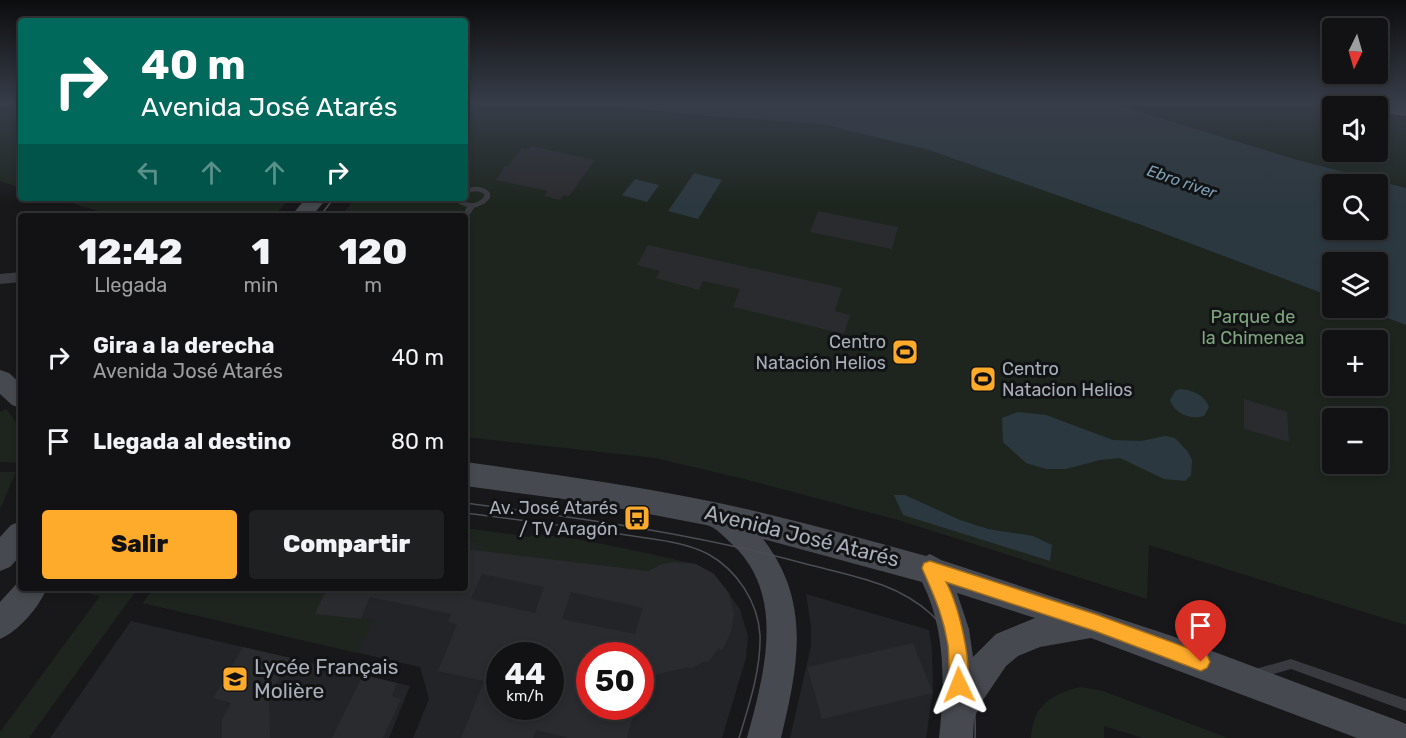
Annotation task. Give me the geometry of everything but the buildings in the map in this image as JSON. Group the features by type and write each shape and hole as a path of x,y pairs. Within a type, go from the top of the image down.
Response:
{"main road":[{"path":"304,213 314,201"},
{"path":"0,380 18,395"},
{"name":"Avenida José Atarés","path":"468,474 571,487 716,513 930,568 1095,623 1243,677 1399,738"},
{"path":"716,513 734,526 755,550 772,578 782,614 784,633 780,678 764,738"},
{"path":"0,558 18,537"},
{"path":"930,568 944,595 955,635 958,664 957,727"},
{"path":"0,616 19,591"},
{"path":"0,624 29,591"},
{"path":"957,727 983,667 1003,646 1027,635 1095,623"}],"street":[{"path":"0,279 18,277"}],"lane":[{"path":"462,201 471,206 485,201 487,193 479,189 468,191"},
{"path":"467,213 471,206"},
{"path":"1243,677 1291,664 1406,705"}],"shaded area":[{"path":"468,528 529,537 536,534 580,540 696,564 714,574 740,609 748,636 746,658 722,738 413,738 429,699 420,667 143,603 152,591 468,591"},
{"path":"806,594 929,630 933,691 926,738 790,738 811,646 811,627"},
{"name":"Lycée Français Molière","path":"131,621 410,686 389,738 50,738"}],"green space":[{"path":"0,137 18,137 18,187 0,181"},
{"name":"Centro Natación Helios","path":"468,137 877,137 929,150 1144,226 1322,293 1322,318 1387,318 1406,325 1406,625 1149,545 1147,599 898,520 748,480 655,458 468,437 468,213 343,213 353,201 468,201"},
{"path":"1224,137 1322,137 1322,162 1388,162 1388,137 1406,137 1406,188 1388,183 1388,174 1352,174"},
{"path":"64,201 287,201 277,213 105,213"},
{"path":"6,409 16,422 18,463 0,462 0,412"},
{"path":"0,472 16,472 0,509"},
{"path":"468,528 529,537 580,540 685,562 662,564 648,571 475,550 477,543 468,542"},
{"path":"79,591 136,591 29,738 0,738 0,732 100,596"},
{"path":"152,591 326,591 316,614 374,620 357,653 143,603"},
{"path":"1081,687 1103,691 1228,738 1143,738 1104,726 1104,738 1031,738 1035,717 1040,709 1061,693"}],"water":[{"name":"Ebro river","path":"877,137 1224,137 1352,174 1322,174 1322,240 1388,240 1388,183 1406,188 1406,325 1387,318 1388,252 1322,252 1322,293 1144,226 929,150"},
{"path":"694,173 722,180 698,219 668,211"},
{"path":"635,179 659,185 647,202 622,195"},
{"path":"1180,389 1194,392 1204,399 1209,407 1204,416 1188,416 1175,409 1170,400 1175,391"},
{"path":"1018,412 1046,415 1113,440 1141,441 1165,436 1175,438 1192,460 1191,475 1185,481 1164,479 1120,458 1100,460 1066,469 1046,469 1026,463 1003,442 1002,418"},
{"path":"894,495 905,495 960,520 988,529 1033,536 1052,545 1050,561 903,515"}],"tram line":[{"path":"322,213 332,201"},
{"path":"468,503 595,521 725,544 858,577 889,588 918,603 931,614 953,640 961,655 971,687 975,738"},
{"path":"468,513 671,542 708,554 728,569 737,578 750,599 760,635 756,674 739,738"}],"place":[{"name":"Centro Natación Helios","path":"905,352"},
{"name":"Centro Natacion Helios","path":"983,379"},
{"name":"Av. José Atarés / TV Aragón","path":"637,518"},
{"name":"Lycée Français Molière","path":"235,679"}],"route":[{"path":"959,685 957,646 951,616 944,595 930,568 1095,623 1201,662"}],"park label":[{"name":"Parque de la Chimenea","path":"1253,327"}]}
